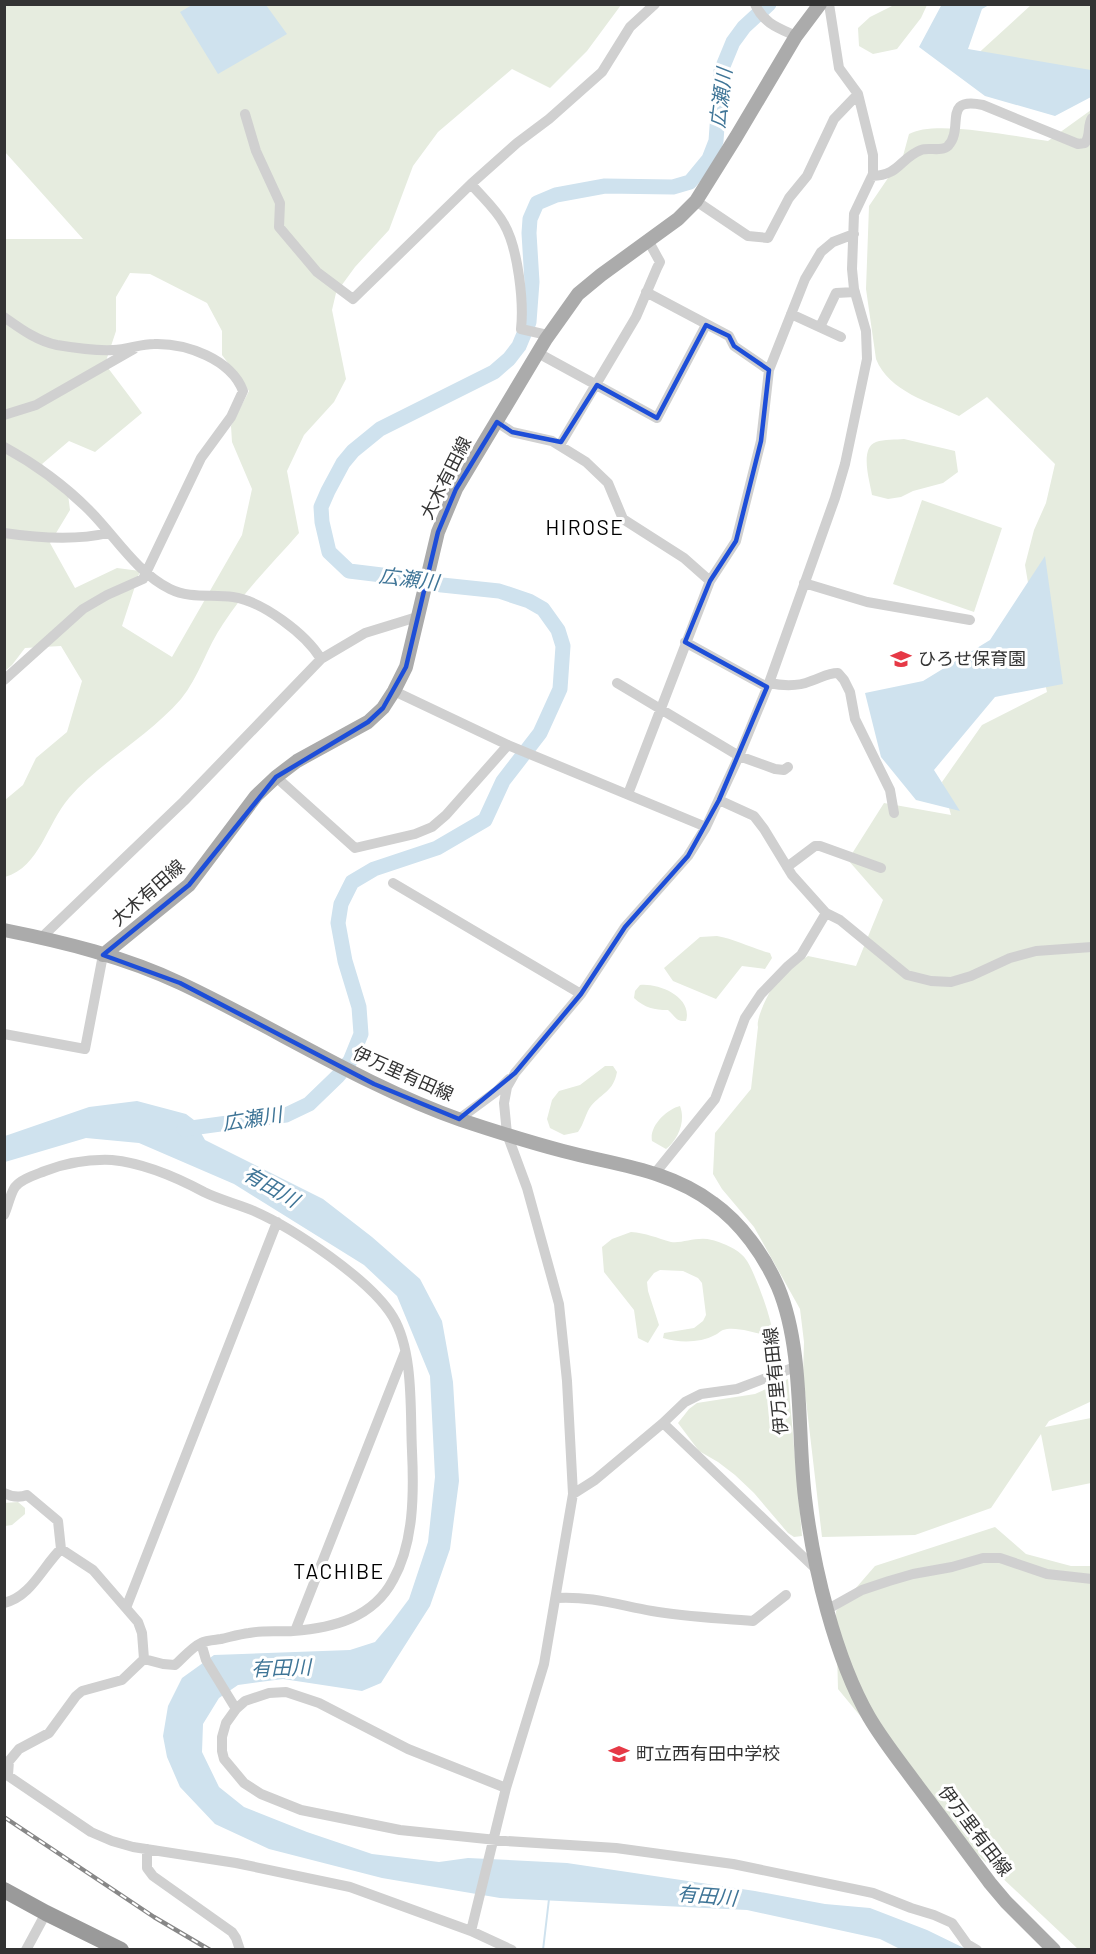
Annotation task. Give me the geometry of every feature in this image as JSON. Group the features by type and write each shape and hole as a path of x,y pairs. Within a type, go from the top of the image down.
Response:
{"highway":[{"path":"4,1890 121,1950"}],"main road":[{"name":"大木有田線","path":"103,955 189,885 256,796 276,777 297,761 368,722 383,708 406,667 438,532 456,489 538,353 544,336 578,294 601,274 649,242 696,201 796,36 820,4"},
{"path":"4,930 103,955"},
{"name":"伊万里有田線","path":"103,955 140,966 180,983 374,1084 459,1119 562,1151 656,1172 713,1202 743,1230 777,1286 788,1319 795,1366 805,1499 818,1571 842,1659 853,1686 870,1719 990,1883 1054,1950"}],"street":[{"path":"245,114 256,151 280,203 279,227 317,272 353,299 471,184 602,72 630,27 655,4"},
{"path":"755,4 760,16 770,24 796,36"},
{"path":"459,1119 497,1091 515,1073 581,994 626,927 688,856 706,827 739,756 768,685 835,498 845,464 867,358 866,331 855,292 852,269 854,214 873,176 873,155 858,94 839,68 829,4"},
{"path":"696,201 748,236 768,238 789,198 807,176 834,119 858,94"},
{"path":"873,176 885,176 918,151 948,146 953,136 959,107 967,103 983,105 1078,144 1085,143 1089,138 1088,125 1092,118"},
{"path":"471,184 497,213 509,234 524,309 521,330 544,336"},
{"path":"628,794 710,581 736,541 761,441 769,370 805,279 821,252 833,242 854,234"},
{"path":"560,445 636,317 660,262 649,242"},
{"path":"646,292 729,336 734,346 769,370"},
{"path":"820,327 836,293 855,292"},
{"path":"791,314 842,337"},
{"path":"4,317 28,334 55,345 114,350 142,345 173,345 202,354 225,366 240,383 243,391 231,417 201,458 148,574 143,579 83,609 4,680"},
{"path":"538,353 657,418 706,325"},
{"path":"4,415 36,405 142,345"},
{"path":"497,422 512,432 552,441 586,462 608,483 623,519 684,558 710,581"},
{"path":"4,447 50,476 89,510 148,574 169,589 181,593 236,597 268,611 306,638 321,659"},
{"path":"4,533 68,537 108,533"},
{"path":"804,583 867,602 970,620"},
{"path":"40,938 184,801 321,659 364,633 417,616"},
{"path":"685,642 768,685 795,685 810,682 829,673 838,673 850,692 855,719 890,790 894,813"},
{"path":"617,683 661,707 739,756 775,769 784,770 789,767"},
{"path":"394,691 508,746 706,827"},
{"path":"276,777 355,848 415,834 432,827 446,815 508,746"},
{"path":"719,800 754,816 787,867 826,913 840,920 907,975 931,981 951,982 1010,958 1036,951 1092,947"},
{"path":"787,867 815,846 881,868"},
{"path":"393,883 581,994"},
{"path":"656,1172 715,1099 732,1048 750,1010 771,983 801,955 826,913"},
{"path":"4,1034 84,1049 103,955"},
{"path":"471,1931 506,1788 544,1664 573,1494 567,1381 559,1304 527,1188 507,1134 504,1103 507,1087 515,1073"},
{"path":"4,1215 15,1187 29,1177 67,1163 114,1160 140,1166 188,1183 254,1211 277,1222 327,1255 380,1300 393,1317 403,1340 409,1384 412,1456 411,1511 405,1552 393,1580 380,1599 365,1612 344,1622 296,1630 250,1632 201,1643 175,1665 144,1659"},
{"path":"126,1608 277,1222"},
{"path":"296,1630 405,1352"},
{"path":"573,1494 595,1479 685,1402 701,1394 737,1389 795,1366"},
{"path":"663,1423 818,1571"},
{"path":"4,1493 21,1497 27,1495 58,1521 61,1549"},
{"path":"61,1549 93,1570 138,1622 142,1633 144,1659"},
{"path":"4,1603 28,1591 52,1557 61,1549"},
{"path":"828,1609 862,1590 889,1581 983,1558 1000,1558 1047,1574 1092,1579"},
{"path":"556,1598 574,1597 612,1601 653,1611 753,1621 786,1595"},
{"path":"201,1643 206,1660 236,1708"},
{"path":"144,1659 122,1680 82,1691 49,1733 19,1749 9,1761 6,1774 92,1832 122,1844 236,1863 350,1887 471,1931 512,1950"},
{"path":"506,1788 408,1749 325,1706 286,1692 255,1696 236,1708 226,1723 222,1737 224,1759 244,1783 261,1794 301,1810 400,1830 492,1840 616,1848 733,1864 873,1893 952,1923 967,1944 976,1950"},
{"path":"147,1849 147,1868 153,1876 232,1932 240,1950"},
{"path":"26,1950 46,1913"}],"highlighted area":[{"path":"706,325 729,336 734,346 769,370 761,441 736,541 710,581 685,642 767,687 719,800 688,856 625,927 581,994 515,1073 459,1119 374,1084 180,983 103,955 189,885 276,777 368,722 383,708 406,667 438,532 456,489 497,422 512,432 561,442 597,385 657,418"}],"shaded area":[{"path":"5,5 621,5 587,51 550,88 512,69 438,132 413,166 389,230 355,267 336,293 332,310 346,379 334,402 304,435 287,471 299,533 231,612 181,699 154,725 95,772 69,798 27,864 17,872 5,877 5,800 23,785 36,758 67,732 82,681 61,646 25,648 5,671 5,239 83,239 5,152","holes":["130,273 150,274 207,303 222,331 222,355 249,391 231,426 232,442 252,489 242,535 172,657 122,626 140,571 117,568 75,588 50,543 70,510 68,494 42,464 69,441 95,452 142,413 105,364 116,331 116,297"]},
{"path":"894,5 927,5 921,18 897,49 873,54 859,46 858,28 870,17"},
{"path":"1031,5 1091,5 1091,91 972,59"},
{"path":"1091,110 1092,1401 1049,1421 1045,1427 1091,1418 1091,1483 1052,1491 1041,1434 991,1508 915,1535 822,1537 803,1375 804,1342 800,1309 754,1227 722,1189 713,1174 715,1133 751,1089 758,1022 762,1007 783,972 808,956 856,966 883,900 848,860 884,803 951,815 942,782 982,725 1047,692 1036,644 1025,565 1034,530 1046,503 1055,464 987,397 959,416 923,401 900,388 882,370 876,359 866,289 869,206 903,156 909,134 937,128 997,133 1048,141"},
{"path":"904,439 955,451 958,472 943,483 913,491 901,497 888,499 872,495 867,466 868,451 871,445 879,441"},
{"path":"922,500 1002,528 974,612 893,584"},
{"path":"717,936 770,953 772,958 765,969 742,966 716,999 673,981 664,968 700,937"},
{"path":"640,985 656,986 673,993 684,1005 687,1012 686,1021 678,1020 668,1010 650,1008 634,998 635,991"},
{"path":"605,1066 613,1066 617,1072 613,1084 591,1106 578,1132 564,1135 550,1128 547,1119 552,1100 559,1091 580,1085"},
{"path":"680,1106 682,1118 680,1130 666,1149 652,1141 653,1130 665,1114"},
{"path":"631,1232 671,1242 695,1239 712,1240 736,1250 744,1257 754,1274 772,1330 766,1335 728,1329 703,1340 676,1341 663,1338 664,1333 694,1328 703,1321 706,1315 702,1283 698,1278 683,1271 660,1270 654,1273 647,1282 659,1325 648,1343 638,1338 634,1310 604,1272 602,1247 612,1239"},
{"path":"788,1379 802,1536 794,1537 735,1475 699,1451 678,1423 697,1403 755,1394"},
{"path":"18,1502 25,1508 25,1514 12,1525 5,1526 4,1503"},
{"path":"995,1527 1026,1554 1071,1566 1091,1566 1091,1949 1078,1949 965,1843 838,1689 836,1611 875,1566"}],"water":[{"path":"942,4 989,5 982,9 968,49 1091,70 1091,97 1055,116 985,96 919,47"},
{"path":"192,5 266,5 287,34 218,74 180,12"},
{"path":"1045,556 1063,684 995,697 934,770 960,811 916,800 881,757 865,693 923,681 990,640"},
{"name":"有田川","path":"137,1101 186,1114 206,1129 201,1133 205,1140 323,1199 372,1237 420,1279 442,1321 453,1382 459,1481 450,1549 430,1606 381,1683 362,1691 283,1679 238,1685 219,1698 203,1724 202,1752 219,1787 244,1807 372,1854 439,1862 468,1858 567,1863 755,1891 825,1904 870,1908 927,1930 966,1949 900,1949 880,1939 747,1910 500,1898 382,1878 269,1849 215,1824 180,1787 167,1757 163,1736 168,1706 182,1678 214,1655 350,1650 375,1642 391,1623 409,1599 428,1542 435,1477 430,1376 397,1296 364,1265 234,1184 139,1143 86,1138 5,1162 5,1136 89,1107"}],"waterway":[{"name":"広瀬川","path":"184,1129 286,1115 309,1104 338,1076 350,1061 361,1034 359,1007 345,961 338,923 341,904 352,882 374,869 437,848 485,820 503,781 540,733 560,689 563,646 558,630 543,609 529,601 499,591 349,571 329,552 321,507 328,491 343,463 353,451 380,429 494,372 509,359 519,346 529,322 532,282 529,233 530,219 537,203 556,195 605,186 673,187 690,182 709,159 716,141 721,71 733,42 744,27 769,4"},
{"path":"543,1950 549,1899"}],"railway":[{"path":"4,1817 154,1917 210,1950"}],"place":[{"name":"ひろせ保育園","path":"901,659"},
{"name":"町立西有田中学校","path":"619,1754"}],"district":[{"name":"HIROSE","path":"585,528"},
{"name":"TACHIBE","path":"339,1572"}]}
